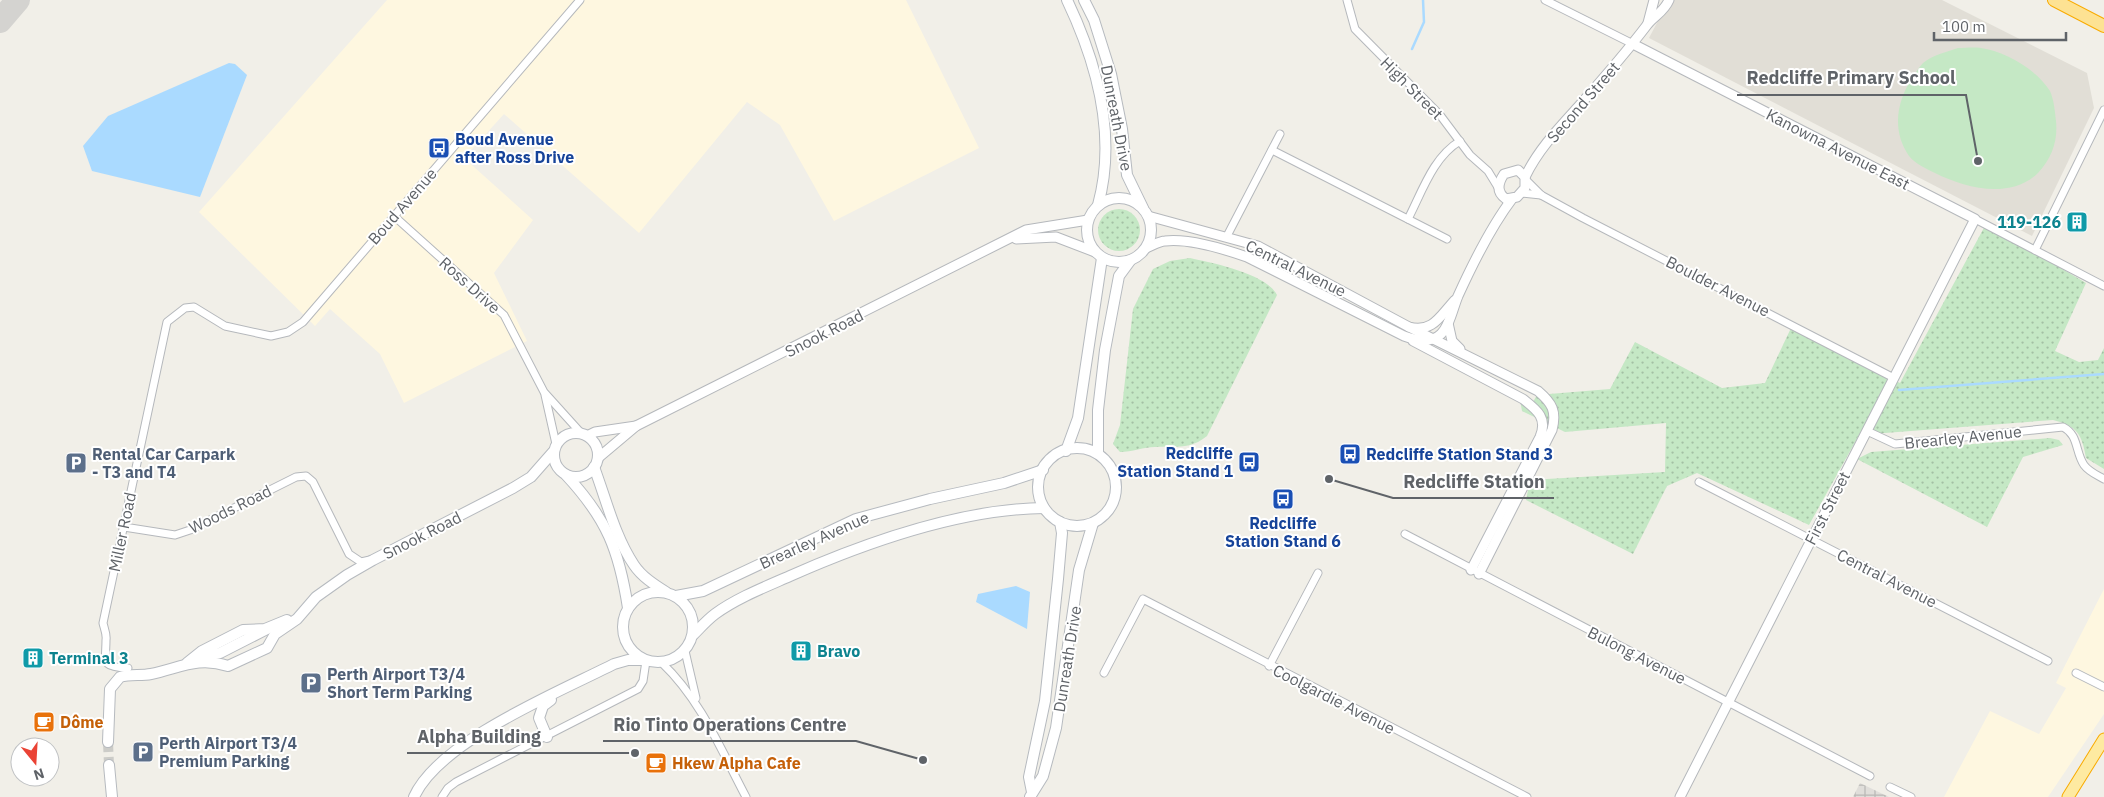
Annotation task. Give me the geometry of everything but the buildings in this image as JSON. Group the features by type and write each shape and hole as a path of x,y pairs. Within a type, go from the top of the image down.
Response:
{"highway":[{"path":"2054,0 2104,26"},
{"path":"2061,0 2104,19"},
{"path":"2068,797 2104,739"}],"main road":[{"name":"Dunreath Drive","path":"1068,0 1083,33 1102,108 1106,139 1104,182 1098,205"},
{"name":"Dunreath Drive","path":"1084,0 1094,20 1111,74 1122,129 1127,175 1146,212"},
{"path":"1066,451 1078,418 1098,255 1087,237 1088,220 1098,205 1116,198 1126,198 1146,212 1152,232 1146,248 1130,261 1120,276 1104,350 1098,410 1098,454"},
{"path":"1098,255 1120,263 1130,261"},
{"path":"414,797 427,775 458,748 500,722 622,661 670,661 685,651 693,635 694,624 691,613 685,603 649,581 633,564 618,531 596,462 596,445 584,435 566,435 555,448 557,468 566,475 595,508 606,527 620,564 628,608"},
{"name":"Snook Road","path":"273,628 292,622 326,588 373,560 513,488 531,476 555,448"},
{"path":"1082,449 1098,454 1110,466 1116,485 1113,504 1101,518 1093,523 1082,526 1060,522 1044,508 1039,496 1038,483 1042,470 1048,461 1066,451 1082,449"},
{"path":"566,475 584,476 596,462"},
{"name":"Brearley Avenue","path":"672,595 703,591 856,518 1004,483 1042,470"},
{"name":"Brearley Avenue","path":"693,635 715,614 778,582 838,555 896,536 965,518 1008,510 1044,508"},
{"name":"Dunreath Drive","path":"1031,794 1030,777 1045,701 1062,533 1060,522"},
{"name":"Dunreath Drive","path":"1031,794 1043,776 1056,728 1079,570 1093,523"},
{"path":"645,660 630,650 624,635 623,620 628,608 645,594 672,595"},
{"path":"216,662 302,612"},
{"path":"192,659 231,666 266,648 271,639 273,628"},
{"path":"108,742 110,689 116,679 127,675 152,674 192,659 220,653 273,628"},
{"path":"547,737 540,724 541,710 546,703 565,693 577,683"},
{"path":"109,765 112,797"}],"street":[{"name":"Boud Avenue","path":"194,307 225,326 271,336 288,332 302,322 580,0"},
{"name":"High Street","path":"1346,0 1355,29 1440,115 1475,160 1488,171 1500,192"},
{"name":"Kanowna Avenue East","path":"1545,0 2104,286"},
{"path":"1648,23 1654,0"},
{"path":"1648,23 1662,12 1669,0"},
{"name":"Second Street","path":"1506,173 1518,170 1533,160 1633,44 1648,23"},
{"path":"2035,250 2104,110"},
{"path":"1227,236 1280,134"},
{"path":"1408,219 1438,160 1449,148 1460,141"},
{"path":"1272,150 1447,239"},
{"name":"Second Street","path":"1522,193 1525,178 1533,160"},
{"path":"1518,170 1525,178"},
{"path":"1488,171 1506,173 1500,182 1496,221"},
{"name":"Boulder Avenue","path":"1525,178 1542,195 1894,378"},
{"path":"1500,192 1512,200"},
{"path":"1435,338 1448,323 1458,296 1496,221 1512,200 1522,193"},
{"name":"Boulder Avenue","path":"1522,193 1542,195"},
{"name":"Central Avenue","path":"1146,212 1183,227 1227,236 1258,246 1409,327 1435,338 1538,391 1553,405 1555,412 1552,430 1475,572"},
{"name":"Ross Drive","path":"394,216 504,315 544,392 584,435"},
{"name":"First Street","path":"1680,797 1975,219"},
{"name":"Snook Road","path":"596,462 636,426 1026,230 1088,220"},
{"name":"Snook Road","path":"1011,239 1056,237 1098,255"},
{"name":"Central Avenue","path":"1146,248 1164,240 1222,248 1247,256 1446,357 1523,400 1537,411 1543,420 1544,428 1475,572"},
{"path":"1446,357 1435,338 1434,324 1458,296"},
{"name":"Miller Road","path":"128,668 113,668 108,664 104,652 106,639 103,623 167,322 185,308 194,307"},
{"name":"Central Avenue","path":"1448,323 1452,342 1472,358"},
{"name":"Central Avenue","path":"1409,327 1417,329 1434,324"},
{"name":"Central Avenue","path":"1404,336 1422,341 1435,338"},
{"name":"Ross Drive","path":"544,392 555,448"},
{"name":"Snook Road","path":"584,435 636,426"},
{"name":"Brearley Avenue","path":"1866,431 1895,444 2062,427 2073,435 2084,465 2090,472 2104,480"},
{"name":"Woods Road","path":"124,527 175,535 190,530 296,477 306,476 313,482 349,554 361,562 373,560"},
{"name":"Central Avenue","path":"1699,482 2048,661"},
{"name":"Bulong Avenue","path":"1405,534 1870,776"},
{"path":"1269,666 1318,573"},
{"name":"Coolgardie Avenue","path":"1104,673 1143,599 1269,666 1527,797"},
{"path":"685,651 697,703"},
{"path":"442,797 448,788 456,782 547,737 641,686 645,660"},
{"path":"662,662 680,680 697,703 746,797"},
{"path":"2076,673 2104,687"},
{"path":"1890,787 1911,797"}],"shaded area":[{"path":"387,0 906,0 979,148 834,221 780,125 747,102 639,233 504,114 464,158 533,220 494,273 527,341 404,403 380,354 330,309 315,326 199,212"},
{"path":"1669,0 1942,0 2087,73 2094,108 2032,236 1649,38"},
{"path":"2104,589 2104,714 2048,797 1944,797 1990,711 2039,734 2066,688 2056,683"},
{"path":"1860,783 1889,797 1853,797"}],"green space":[{"path":"1958,48 1981,48 2010,57 2029,69 2050,91 2056,121 2055,142 2043,167 2027,181 2001,189 1973,187 1935,173 1909,156 1900,137 1898,127 1902,97 1923,63 1935,56"},
{"path":"1123,209 1131,212 1137,218 1140,230 1137,242 1131,248 1115,251 1107,248 1101,242 1098,226 1101,218 1107,212"},
{"path":"1986,224 2086,283 2055,351 2079,362 2098,360 2104,348 2104,469 2086,458 2083,443 2073,428 2053,420 1859,435 1809,525 1697,473 1667,486 1633,554 1526,500 1530,480 1665,472 1666,423 1565,432 1522,411 1520,400 1533,402 1537,395 1610,389 1635,342 1722,388 1765,383 1791,328 1900,383"},
{"path":"1190,258 1225,266 1251,275 1262,281 1277,295 1207,436 1189,445 1151,447 1120,452 1113,444 1120,425 1133,309 1153,269 1170,261"},
{"path":"2050,438 2059,440 2063,445 2023,457 1987,527 1857,459 1871,452"}],"water":[{"path":"229,63 235,64 247,75 200,197 92,171 83,146 108,116"},
{"path":"1016,586 1030,592 1027,629 976,602 978,594"}],"waterway":[{"path":"1412,49 1424,22 1423,0"},
{"path":"1899,390 2104,374"}],"taxiway":[{"path":"0,21 18,0"}],"tunnel":[{"path":"108,742 109,765"}],"place":[{"name":"Boud Avenue after Ross Drive","path":"439,148"},
{"name":"Redcliffe Primary School","path":"1978,161"},
{"name":"119-126","path":"2077,222"},
{"name":"Redcliffe Station Stand 3","path":"1350,454"},
{"name":"Redcliffe Station Stand 1","path":"1249,462"},
{"name":"Rental Car Carpark - T3 and T4","path":"76,463"},
{"name":"Redcliffe Station","path":"1329,479"},
{"name":"Redcliffe Station Stand 6","path":"1283,499"},
{"name":"Bravo","path":"801,651"},
{"name":"Terminal 3","path":"33,658"},
{"name":"Perth Airport T3/4 Short Term Parking","path":"311,683"},
{"name":"Dôme","path":"44,722"},
{"name":"Perth Airport T3/4 Premium Parking","path":"143,752"},
{"name":"Alpha Building","path":"635,753"},
{"name":"Rio Tinto Operations Centre","path":"923,760"},
{"name":"Hkew Alpha Cafe","path":"656,763"}]}
